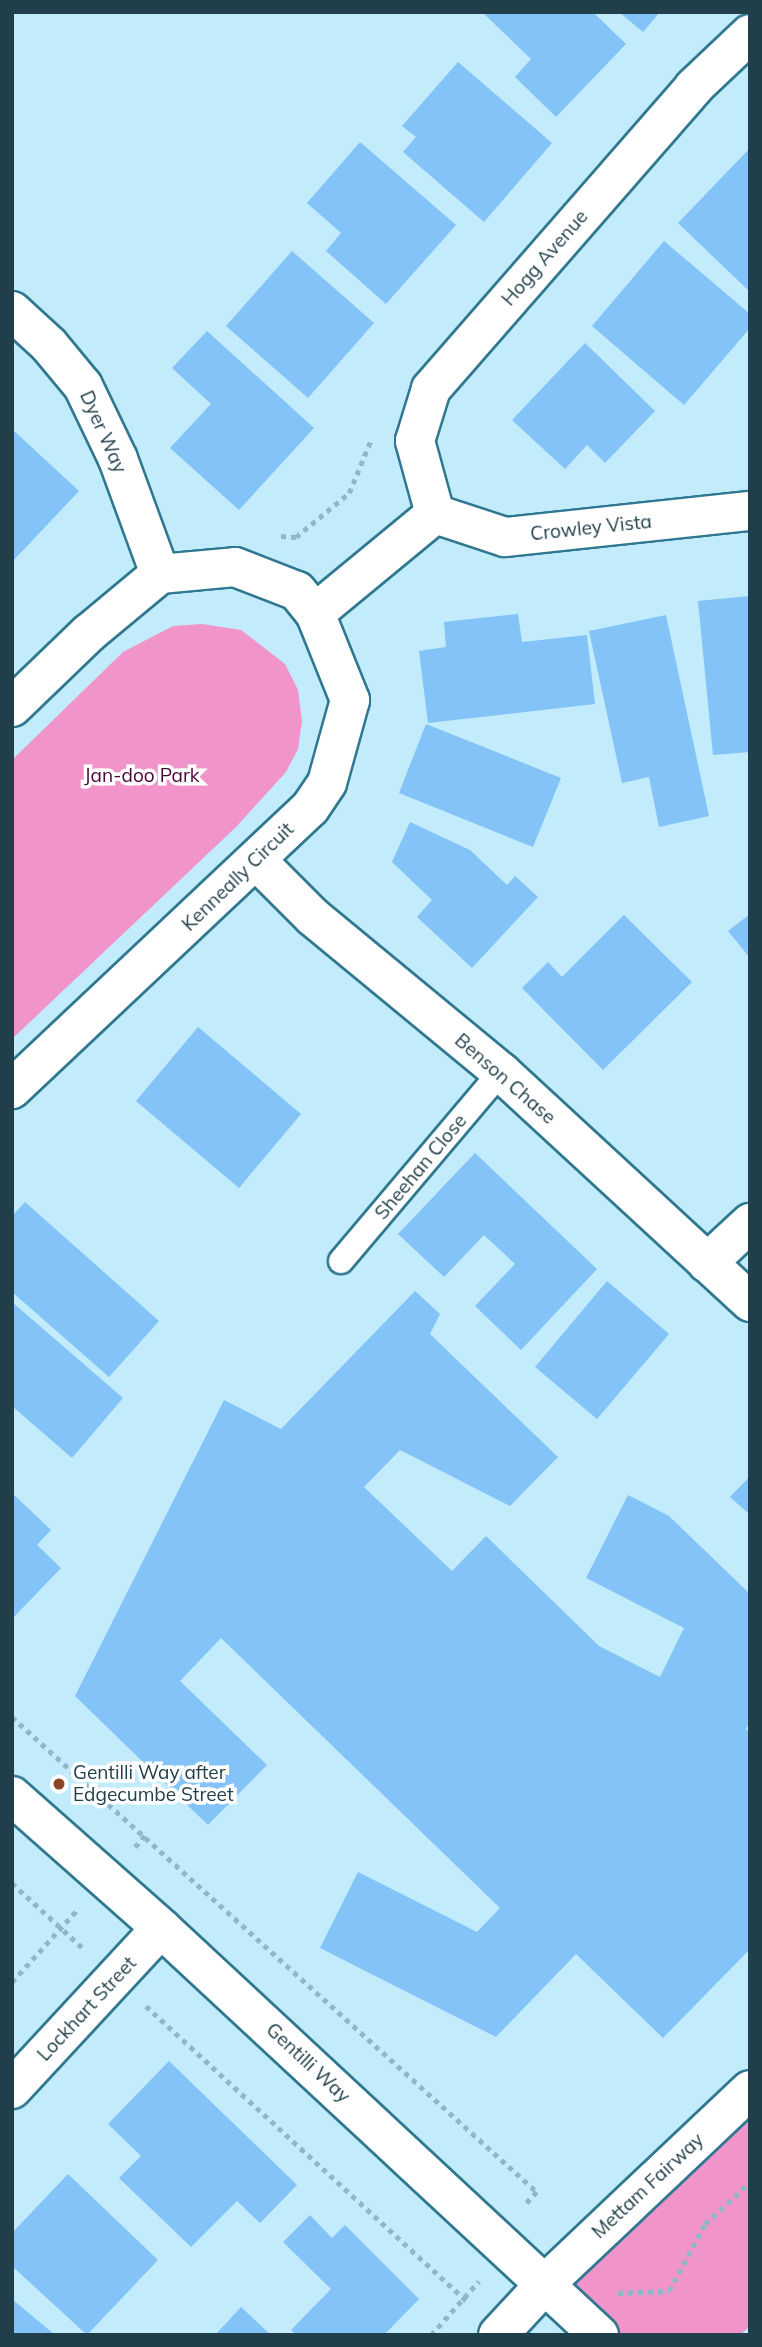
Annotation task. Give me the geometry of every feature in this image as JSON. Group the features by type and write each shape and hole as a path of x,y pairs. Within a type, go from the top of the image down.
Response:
{"street":[{"name":"Hogg Avenue","path":"415,441 431,389 694,87 750,34"},
{"name":"Dyer Way","path":"12,311 49,345 83,386 118,459 160,574"},
{"path":"315,613 435,514 415,441"},
{"name":"Crowley Vista","path":"435,514 505,537 750,511"},
{"name":"Kenneally Circuit","path":"12,1089 257,861 310,808 327,783 339,750 350,701 315,613 297,591 235,567 160,574"},
{"path":"12,707 89,633 160,574"},
{"name":"Benson Chase","path":"257,861 313,916 501,1072 750,1302"},
{"path":"707,1262 750,1223"},
{"name":"Gentilli Way","path":"12,1796 161,1928 547,2282 605,2319"},
{"name":"Lockhart Street","path":"12,2089 161,1928"},
{"name":"Mettam Fairway","path":"500,2333 547,2282 750,2090"}],"lane":[{"name":"Sheehan Close","path":"341,1261 501,1072"}],"path":[{"path":"369,443 415,441"},
{"path":"12,1717 537,2192 464,2298 431,2335"},
{"path":"12,1883 500,2333"},
{"path":"605,2319 615,2293 669,2291 705,2224 750,2182"}],"green space":[{"name":"Jan-doo Park","path":"202,624 241,630 285,664 298,690 302,721 298,749 286,772 236,827 12,1039 12,760 123,652 173,626"},
{"path":"750,2108 750,2326 740,2335 621,2335 566,2282"}],"building":[{"path":"482,12 593,12 626,44 556,117 515,77 531,59"},
{"path":"619,12 660,12 643,32"},
{"path":"458,62 552,143 484,222 403,152 416,137 402,126"},
{"path":"360,142 456,225 386,304 326,251 341,233 307,203"},
{"path":"750,148 750,292 678,223"},
{"path":"664,241 750,314 750,328 684,405 592,326"},
{"path":"292,251 374,323 308,398 226,326"},
{"path":"207,331 314,428 239,510 170,448 211,404 172,368"},
{"path":"585,343 655,411 605,463 587,445 565,469 512,420"},
{"path":"12,429 79,491 12,562"},
{"path":"750,596 750,752 713,755 698,601"},
{"path":"518,614 522,642 587,635 595,704 428,723 419,651 446,647 444,622"},
{"path":"666,615 709,816 659,827 649,777 622,783 589,631"},
{"path":"426,724 561,778 533,847 399,793"},
{"path":"410,822 470,850 507,885 515,876 538,897 472,968 417,917 432,900 392,862"},
{"path":"750,914 750,958 728,931"},
{"path":"624,915 692,982 603,1070 522,988 548,962 562,977"},
{"path":"198,1027 301,1114 239,1188 136,1101"},
{"path":"475,1153 597,1269 521,1350 475,1306 515,1264 484,1235 444,1277 398,1234"},
{"path":"25,1202 159,1321 109,1377 12,1292 12,1216"},
{"path":"607,1281 669,1334 597,1419 535,1367"},
{"path":"415,1291 440,1314 430,1334 558,1457 510,1506 400,1450 364,1487 452,1571 486,1536 599,1646 660,1677 684,1628 586,1578 628,1495 669,1516 750,1594 750,1720 746,1729 750,1733 750,1949 663,2038 576,1954 496,2037 320,1948 358,1872 477,1932 500,1908 221,1638 180,1681 267,1765 208,1825 75,1696 224,1400 281,1429"},
{"path":"12,1302 123,1398 72,1458 12,1406"},
{"path":"750,1476 750,1515 730,1497"},
{"path":"12,1493 51,1530 37,1545 61,1568 12,1619"},
{"path":"169,2061 297,2185 260,2223 237,2201 191,2247 119,2178 141,2156 108,2124"},
{"path":"68,2174 158,2260 87,2335 12,2266 12,2233"},
{"path":"310,2215 332,2238 345,2225 419,2299 384,2335 296,2335 291,2330 331,2289 283,2242"},
{"path":"12,2299 55,2335 12,2335"},
{"path":"241,2307 271,2335 215,2335"}],"place":[{"name":"Gentilli Way after Edgecumbe Street","path":"59,1784"}]}
